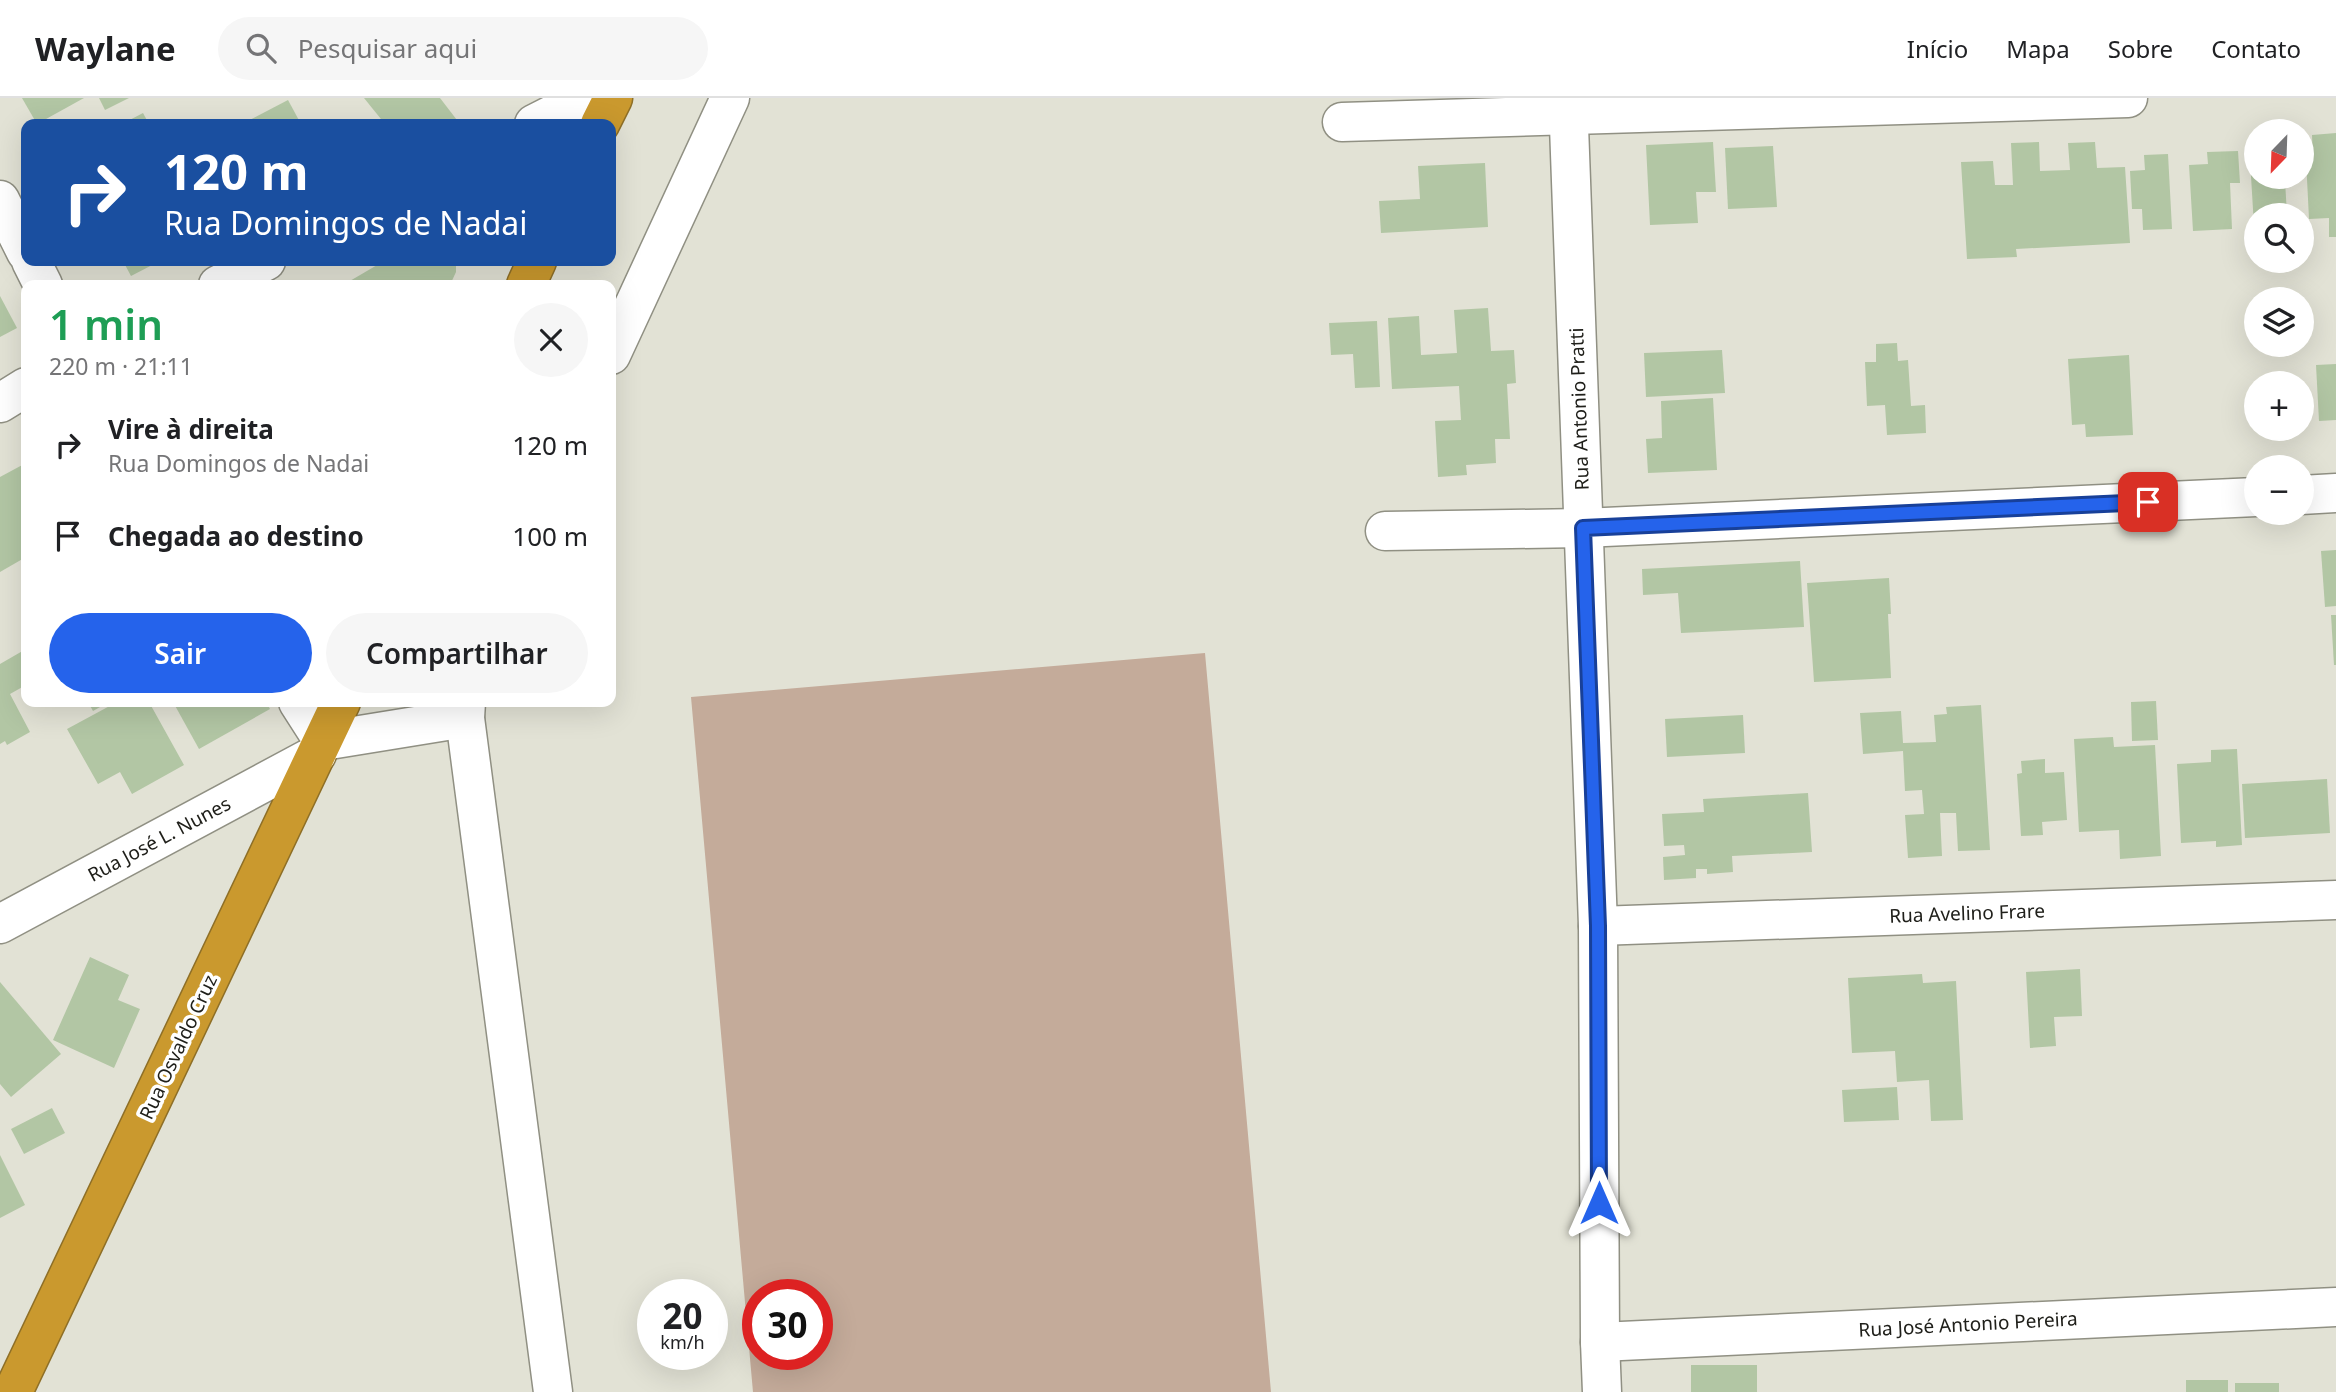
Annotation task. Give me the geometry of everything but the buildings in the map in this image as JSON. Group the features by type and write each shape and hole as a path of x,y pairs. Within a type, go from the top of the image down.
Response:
{"highway":[{"path":"602,119 613,98"},
{"name":"Rua Osvaldo Cruz","path":"13,1392 339,707"}],"street":[{"path":"544,119 585,98"},
{"path":"616,344 730,98"},
{"path":"1342,122 1569,106 2128,98"},
{"name":"Rua Antonio Pratti","path":"1569,106 1598,926 1602,1392"},
{"path":"0,200 21,242"},
{"path":"228,280 256,266"},
{"path":"0,403 21,390"},
{"path":"2314,494 2336,493"},
{"path":"1385,531 1583,528 2244,498"},
{"path":"301,707 320,748"},
{"path":"465,710 553,1392"},
{"name":"Rua José L. Nunes","path":"0,924 320,748 465,710"},
{"name":"Rua Avelino Frare","path":"1598,926 2336,900"},
{"name":"Rua José Antonio Pereira","path":"1600,1342 2336,1307"}],"shaded area":[{"path":"1205,653 1271,1392 753,1392 751,1370 833,1370 833,1279 743,1279 691,697"}],"route":[{"path":"1599,1203 1598,926 1583,528 2148,502"}]}
